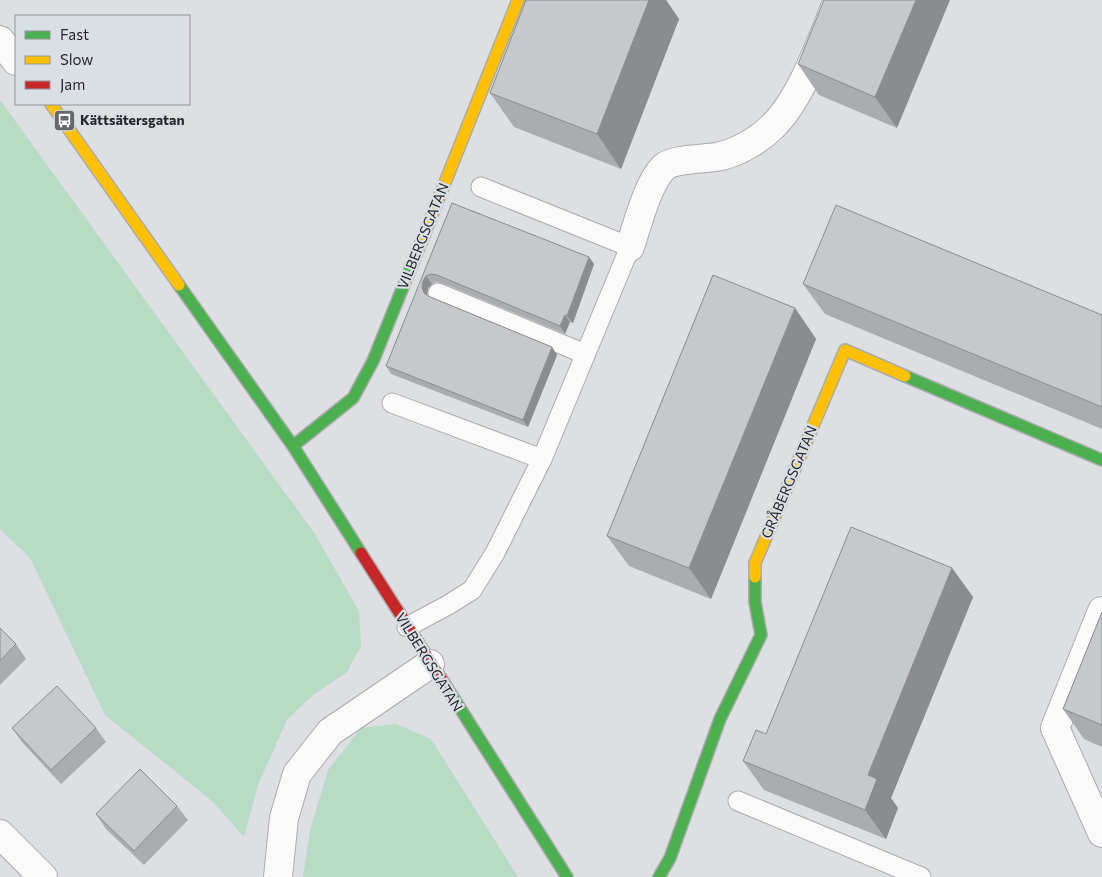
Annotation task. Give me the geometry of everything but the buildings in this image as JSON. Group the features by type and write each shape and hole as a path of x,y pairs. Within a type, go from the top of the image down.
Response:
{"street":[{"name":"VILBERGSGATAN","path":"293,446 354,398 373,361 518,0"},
{"path":"630,247 651,187 665,167 688,160 718,157 747,146 772,127 797,95 838,0"},
{"path":"0,40 15,60"},
{"name":"VILBERGSGATAN","path":"52,105 293,446 567,877"},
{"name":"GRÅBERGSGATAN","path":"659,877 670,858 720,719 761,635 755,602 755,563 845,350 1102,460"},
{"path":"1102,611 1055,728 1102,833"},
{"path":"278,877 284,818 297,774 330,732 430,664"},
{"path":"0,834 43,877"}],"lane":[{"path":"407,627 472,590 495,553 542,459 630,247 481,186"},
{"path":"438,293 585,354"},
{"path":"392,403 542,459"},
{"path":"738,801 921,877"}],"green space":[{"path":"0,100 315,534 359,611 361,646 347,672 312,696 287,720 258,785 244,837 213,802 105,715 30,558 0,529"},
{"path":"396,724 431,739 518,877 303,877 310,830 328,770 361,728"}],"traffic: fast":[{"path":"293,446 353,398 373,361 424,235"},
{"path":"179,285 293,446 361,553"},
{"path":"905,376 1102,460"},
{"path":"659,877 670,858 720,719 761,635 755,602 755,577"},
{"path":"444,683 567,877"}],"traffic: slow":[{"path":"424,235 518,0"},
{"path":"52,105 179,285"},
{"path":"755,577 755,563 845,350 905,376"}],"traffic: jam":[{"path":"361,553 444,683"}],"place":[{"name":"Kättsätersgatan","path":"64,120"}]}
